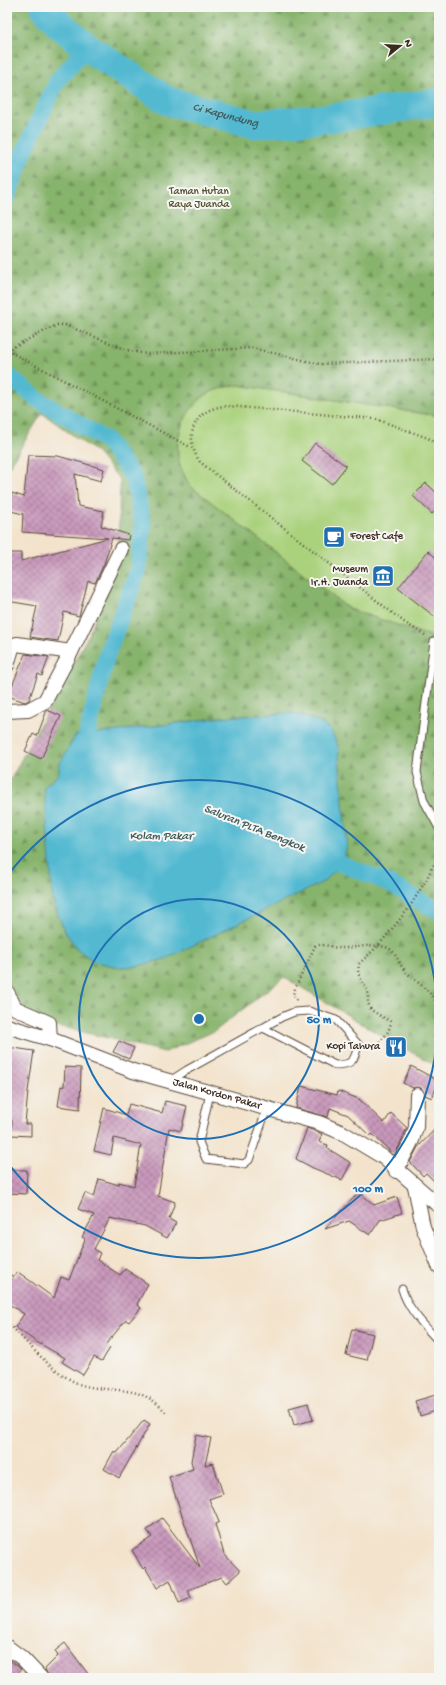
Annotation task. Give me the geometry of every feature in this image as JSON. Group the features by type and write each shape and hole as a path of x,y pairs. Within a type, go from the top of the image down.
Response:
{"street":[{"path":"7,711 28,710 45,701 71,652 121,549"},
{"path":"7,665 13,645 16,644 71,652"},
{"path":"7,992 15,1008 49,1023 50,1039"},
{"name":"Jalan Kordon Pakar","path":"7,1026 50,1039 133,1071 319,1123 343,1133 382,1157 396,1171 439,1206"},
{"path":"396,1171 412,1140 416,1127 417,1095"},
{"path":"415,1186 423,1227 439,1266"},
{"path":"7,1647 22,1658 41,1678"}],"lane":[{"path":"434,641 417,772 424,801 439,828"},
{"path":"170,1081 187,1070 263,1028 294,1012 309,1011 336,1020 358,1044 355,1059 346,1065 335,1065 263,1028"},
{"path":"210,1093 199,1142 206,1159 244,1164 249,1160 268,1108"},
{"path":"402,1289 412,1310 439,1342"}],"path":[{"path":"192,448 12,353 11,348 57,325 65,325 130,351 146,354 252,348 320,364 439,359"},
{"path":"434,641 404,622 200,462 192,448 192,432 202,414 214,407 228,406 376,419 428,438 439,445"},
{"path":"358,1044 371,1046 381,1041 391,1022 371,1010 368,1003 368,992 358,972 359,964 378,946 409,908 425,882 439,854"},
{"path":"309,1011 293,995 315,946 320,944 338,948 387,947 392,951 403,968 430,992 439,1008"},
{"path":"7,1322 39,1356 70,1379 89,1386 139,1393 158,1404 167,1414"}],"green space":[{"name":"Taman Hutan Raya Juanda","path":"7,7 439,7 439,416 238,385 212,391 201,398 194,405 184,420 178,438 178,456 182,471 189,485 349,609 439,639 439,1067 379,1034 284,977 215,1031 165,1052 67,1028 7,1017 7,786 89,634 118,558 120,480 96,452 42,413 7,470","holes":["292,713 317,721 330,729 337,746 347,847 138,966 120,967 96,962 44,787 58,775 76,735 87,735 223,717"]},
{"path":"238,385 439,416 439,639 349,609 189,485 181,468 178,456 178,438 184,420 194,405 201,398 212,391"}],"water":[{"name":"Kolam Pakar","path":"292,713 317,721 330,729 338,746 347,847 341,864 325,881 165,959 138,966 120,967 95,962 77,949 64,930 53,901 44,787 58,775 60,763 76,735 87,735 223,717"}],"building":[{"path":"315,443 346,466 332,484 302,461"},
{"path":"28,455 58,456 104,469 101,481 75,474 78,506 104,511 101,526 129,535 128,540 112,538 104,564 95,583 88,581 79,616 64,612 58,641 30,637 37,606 7,601 7,553 21,553 21,561 108,538 22,532 23,514 7,510 12,493 24,497"},
{"path":"426,483 439,495 439,508 432,514 413,496"},
{"path":"428,551 439,560 439,620 398,588"},
{"path":"25,654 49,657 42,676 38,674 29,700 25,702 8,696"},
{"path":"47,710 61,716 41,759 25,751 33,734 37,736"},
{"path":"119,1041 134,1048 129,1059 113,1052"},
{"path":"7,1047 34,1051 25,1124 31,1124 31,1136 11,1135 12,1120 7,1119"},
{"path":"411,1066 439,1081 432,1098 425,1095 421,1088 413,1088 403,1083"},
{"path":"65,1067 81,1068 80,1109 58,1106 61,1086 64,1087"},
{"path":"301,1086 337,1095 338,1091 359,1099 384,1123 391,1113 407,1128 396,1153 394,1155 372,1134 370,1136 348,1115 330,1108 328,1117 296,1108"},
{"path":"165,1101 187,1106 181,1131 169,1128 158,1196 175,1202 169,1219 176,1223 167,1238 145,1226 110,1218 94,1249 100,1253 97,1260 120,1275 125,1269 148,1284 137,1304 141,1308 129,1322 126,1320 106,1344 110,1348 102,1361 94,1357 83,1375 62,1362 65,1358 35,1341 15,1327 24,1314 7,1303 7,1273 14,1277 18,1272 54,1298 61,1277 69,1280 85,1239 82,1237 94,1215 78,1209 85,1193 94,1197 99,1179 119,1185 119,1182 134,1186 141,1145 114,1138 111,1155 94,1151 104,1108 126,1115 129,1104 162,1113"},
{"path":"439,1125 439,1186 426,1173 423,1176 410,1162 418,1147"},
{"path":"307,1128 322,1134 319,1142 328,1145 327,1148 351,1163 342,1180 296,1159"},
{"path":"9,1170 27,1170 26,1194 8,1193"},
{"path":"359,1192 374,1205 397,1197 402,1213 380,1220 370,1235 349,1221 325,1229"},
{"path":"352,1329 373,1334 367,1360 346,1355"},
{"path":"439,1394 439,1410 420,1416 415,1401"},
{"path":"308,1403 313,1420 294,1425 289,1408"},
{"path":"144,1420 150,1424 119,1478 104,1469 114,1451 117,1453"},
{"path":"196,1435 211,1438 205,1465 213,1463 223,1494 209,1499 219,1522 215,1524 224,1554 240,1571 227,1583 222,1577 188,1590 191,1598 179,1603 170,1580 157,1588 145,1567 143,1569 132,1550 152,1537 147,1530 162,1518 200,1568 169,1477 193,1469 191,1461"},
{"path":"65,1643 91,1678 49,1678 45,1669 58,1656 55,1651"},
{"path":"7,1658 21,1669 14,1678 7,1678"}],"waterway":[{"name":"Ci Kapundung","path":"45,7 58,23 87,47 168,101 254,124 330,118 439,102"},
{"path":"7,197 24,152 57,81 87,47"},
{"path":"7,375 39,400 107,441 133,477 143,525 138,571 107,654 87,735"},
{"name":"Saluran PLTA Bengkok","path":"320,855 386,882 439,911"}],"place":[{"name":"Forest Cafe","path":"334,537"},
{"name":"Museum Ir.H. Juanda","path":"383,576"},
{"name":"Kopi Tahura","path":"396,1047"}]}
